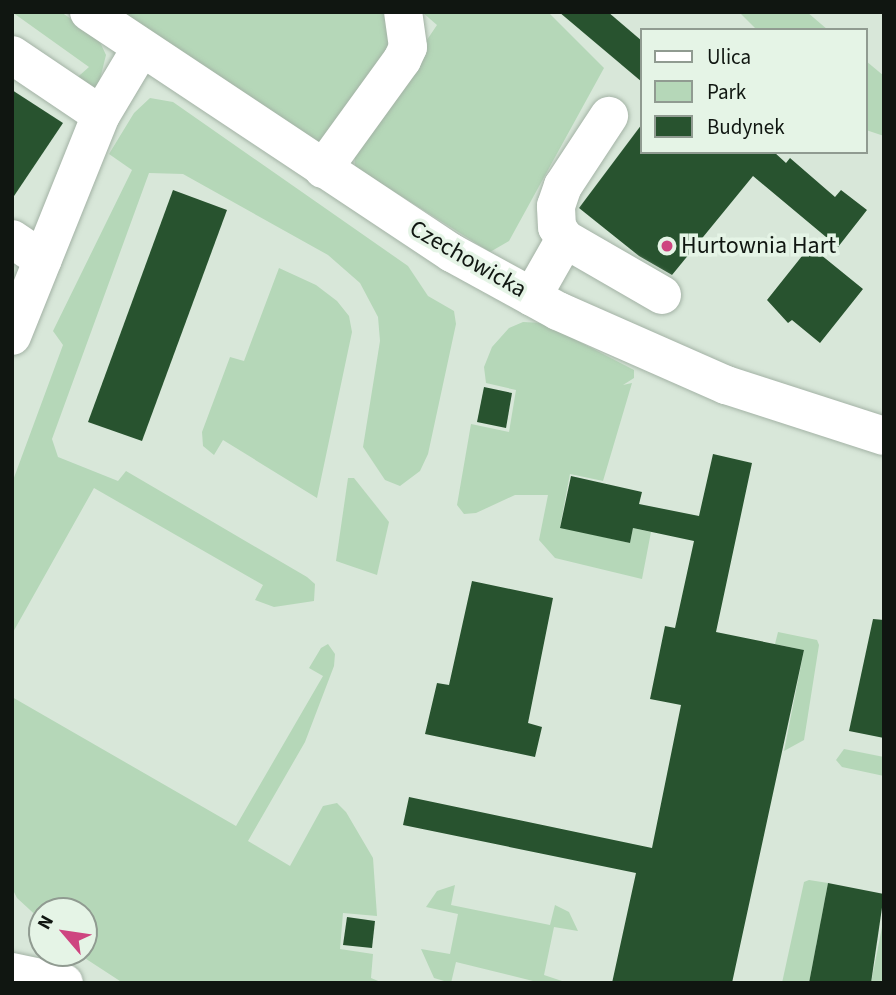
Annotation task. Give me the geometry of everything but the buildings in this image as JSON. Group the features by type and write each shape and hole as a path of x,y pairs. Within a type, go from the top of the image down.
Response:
{"street":[{"name":"Czechowicka","path":"89,12 452,253 532,297 714,381 884,436"},
{"path":"323,169 402,60 408,47 402,12"},
{"path":"12,336 28,250 101,115 141,48"},
{"path":"12,55 101,115"},
{"path":"609,116 563,186 556,206 557,227 565,239 662,295"},
{"path":"532,297 565,239"},
{"path":"12,972 64,983"}],"green space":[{"path":"12,12 61,12 98,38 106,55 99,83 95,88 71,83 89,67"},
{"path":"114,12 387,12 390,47 323,146"},
{"path":"422,12 548,12 604,68 509,241 490,252 355,167 354,148 437,25"},
{"path":"739,12 807,12 826,28 755,28"},
{"path":"868,63 884,76 884,136 868,131"},
{"path":"150,98 173,102 408,266 428,296 454,311 456,324 428,454 420,471 400,486 385,480 363,447 380,341 378,317 360,283 328,255 183,174 149,173 52,439 58,457 118,481 126,471 307,577 315,584 314,601 274,607 255,600 263,585 94,488 12,634 12,483 63,345 53,331 132,170 109,154 134,113"},
{"path":"279,268 316,285 337,301 349,316 352,332 317,498 223,440 214,455 203,446 202,432 230,357 244,361"},
{"path":"523,322 543,323 634,370 634,378 623,385 632,383 603,481 570,474 560,527 630,543 633,528 651,532 642,579 555,558 539,540 548,495 515,495 476,513 464,514 457,505 471,424 509,432 516,390 486,383 484,367 492,347 509,328"},
{"path":"348,478 354,478 389,522 377,575 336,561"},
{"path":"778,632 817,640 819,645 804,740 784,751 804,650 775,644"},
{"path":"328,644 335,654 334,666 305,742 248,841 290,866 323,806 337,803 346,812 373,858 377,916 343,913 340,949 373,954 371,978 383,983 123,983 98,967 98,897 28,897 28,908 17,898 12,888 12,697 236,826 323,676 309,668 321,648"},
{"path":"844,749 884,757 884,776 842,767 836,760"},
{"path":"809,880 828,883 809,983 782,983 804,882"},
{"path":"455,885 451,905 550,925 555,905 569,912 578,931 554,927 544,975 568,983 541,983 456,962 451,983 434,978 421,949 450,954 458,914 426,907 437,891"},
{"path":"884,917 884,973 881,983 871,983"}],"place":[{"name":"Hurtownia Hart","path":"667,246"}]}
